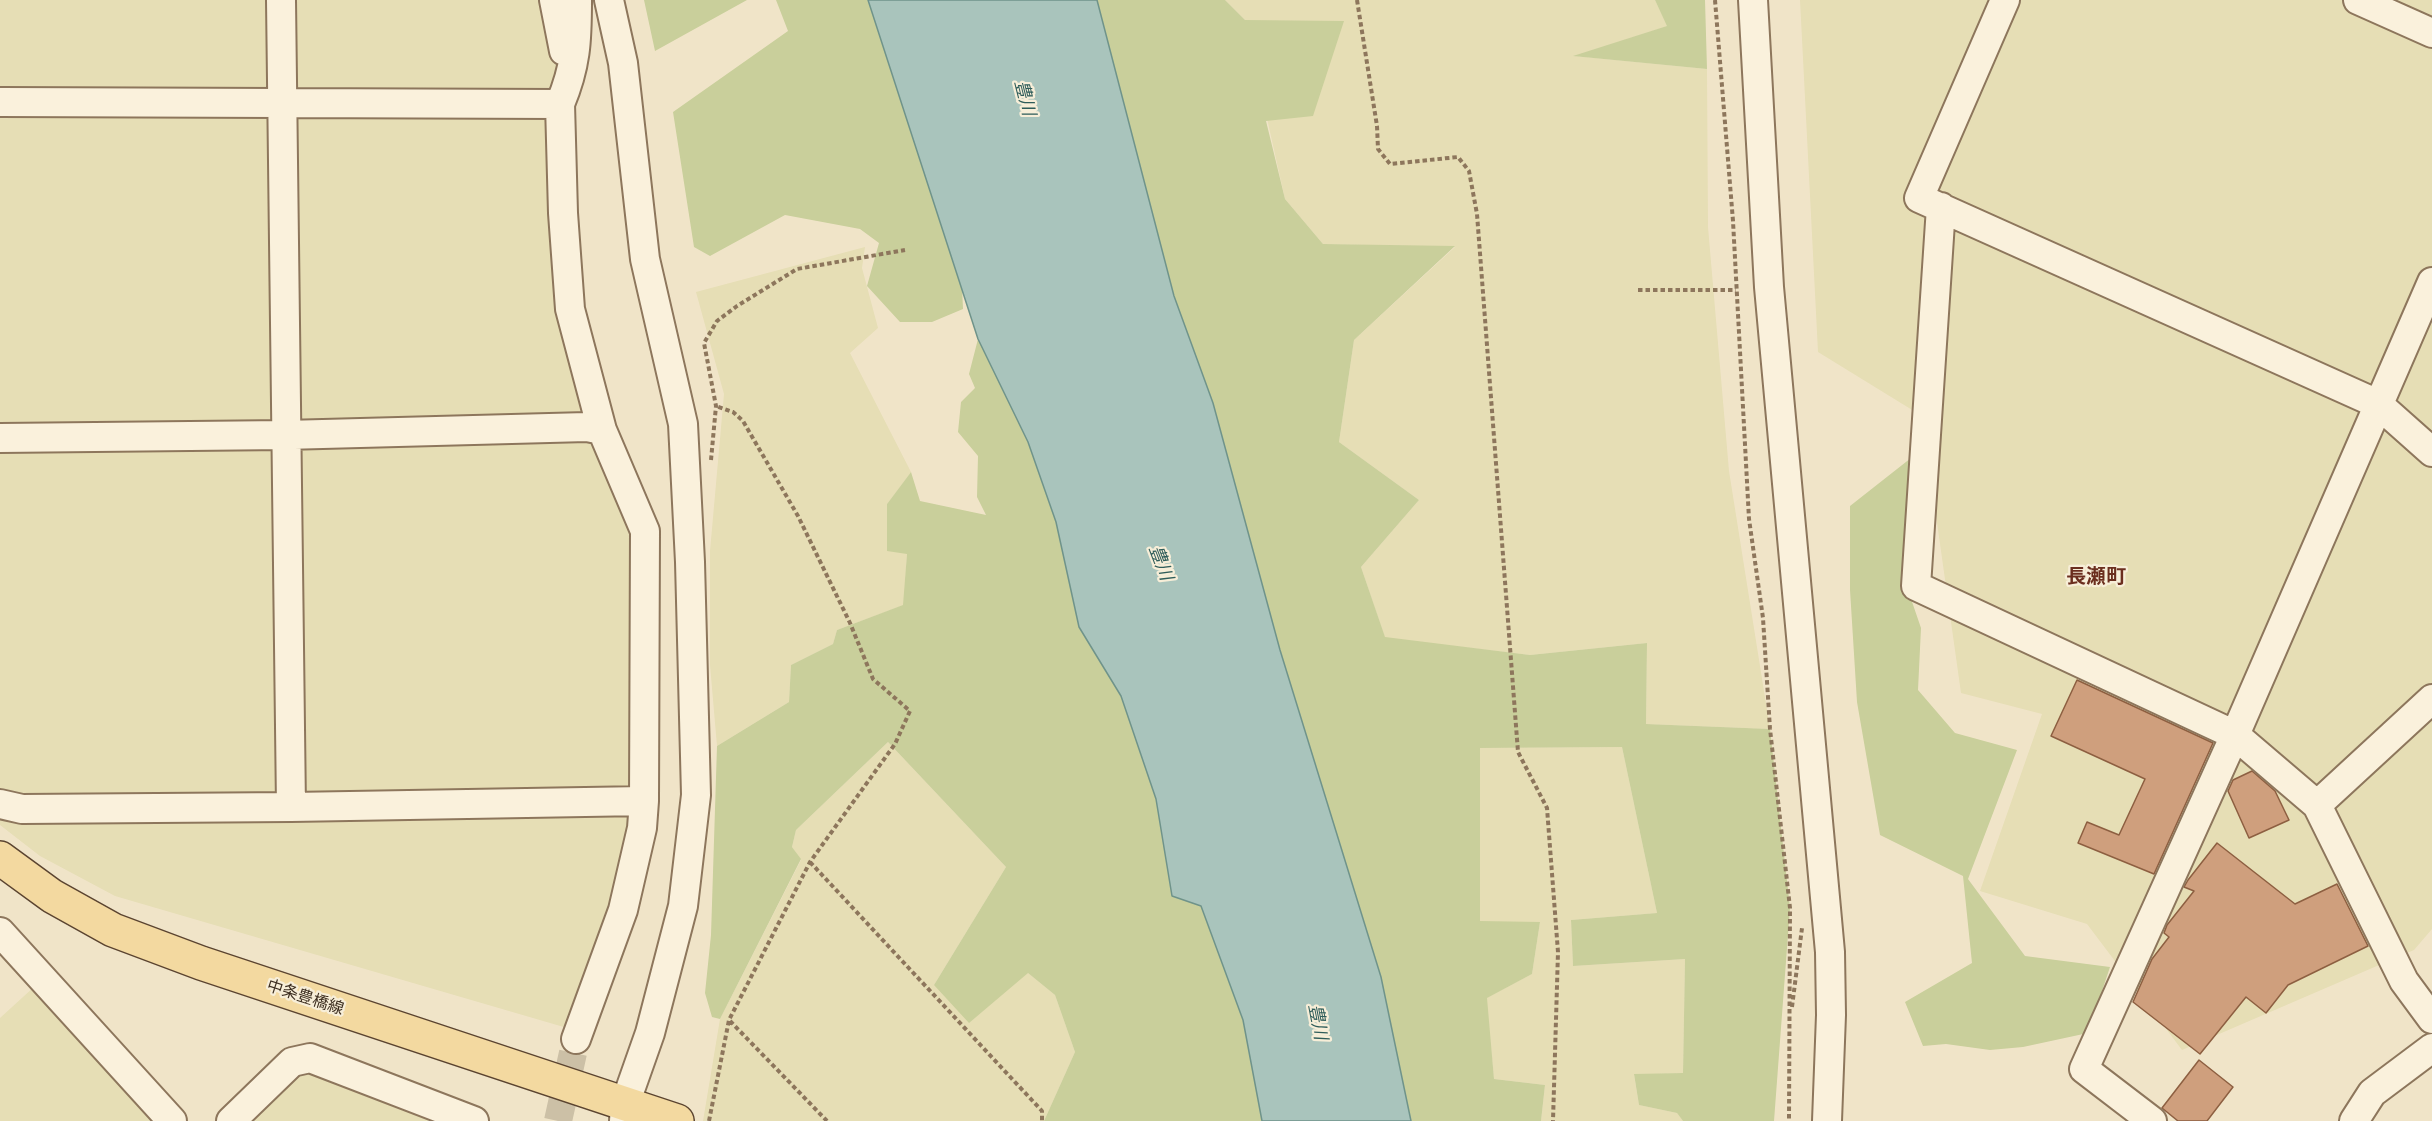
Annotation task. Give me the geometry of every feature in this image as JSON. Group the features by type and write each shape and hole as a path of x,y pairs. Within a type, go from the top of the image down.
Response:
{"main road":[{"name":"中条豊橋線","path":"0,858 52,896 113,930 625,1112 670,1119"}],"street":[{"path":"281,0 291,807"},
{"path":"554,0 565,92 563,213 570,309 602,430 645,531 642,828 623,910 576,1039"},
{"path":"565,92 577,45 577,0"},
{"path":"587,0 606,45 623,63"},
{"path":"609,0 623,63 645,260 682,424 690,562 696,795 683,906 650,1033 625,1112"},
{"path":"1753,0 1769,287 1830,952 1831,1015 1827,1121"},
{"path":"2005,0 1919,198 2378,404 2432,452"},
{"path":"2358,0 2432,33"},
{"path":"0,102 282,103 565,92"},
{"path":"1941,207 1916,586 2235,735 2316,805 2404,981 2432,1019"},
{"path":"2152,1121 2084,1069 2235,735 2432,282"},
{"path":"0,438 285,435 587,428 602,430"},
{"path":"2316,805 2432,699"},
{"path":"0,804 22,809 644,801"},
{"path":"0,932 172,1121"},
{"path":"2354,1121 2372,1093 2432,1048"},
{"path":"231,1121 292,1062 310,1058 474,1121"}],"path":[{"path":"1357,0 1377,126 1378,149 1390,164 1458,157 1469,171 1475,203 1518,752 1547,808 1558,952 1553,1121"},
{"path":"1715,0 1736,290 1749,519 1763,618 1770,729 1790,908 1789,1121"},
{"path":"711,464 716,406 704,343 717,321 737,306 797,270 905,250"},
{"path":"1638,290 1736,290"},
{"path":"709,1121 729,1020 810,862 896,744 910,711 873,679 850,623 798,516 742,421 733,412 716,406"},
{"path":"810,862 1042,1111 1042,1121"},
{"path":"1790,1023 1802,921"},
{"path":"729,1020 827,1121"}],"shaded area":[{"path":"0,0 549,0 563,67 553,120 553,296 589,412 631,520 636,818 574,1030 115,896 40,856 0,825"},
{"path":"1225,0 1655,0 1668,26 1575,56 1707,69 1708,227 1729,471 1770,729 1646,724 1647,643 1530,655 1385,638 1361,567 1419,500 1339,442 1354,340 1455,247 1323,244 1285,199 1245,20"},
{"path":"1800,0 2432,0 2432,929 2414,950 2182,1050 2087,924 1980,891 2042,714 1961,693 1922,416 1818,352"},
{"path":"865,247 862,268 878,328 850,353 911,472 887,504 907,553 904,605 837,630 833,644 791,665 789,702 717,746 710,665 710,551 724,394 696,292"},
{"path":"888,742 1006,867 934,985 1028,973 1055,995 1075,1052 1044,1121 703,1121 720,1019 801,860 792,847 796,830"},
{"path":"1622,747 1657,913 1571,920 1573,966 1685,959 1683,1073 1634,1075 1639,1105 1677,1113 1683,1121 1541,1121 1545,1085 1494,1079 1486,998 1532,974 1540,922 1480,922 1480,748"},
{"path":"35,986 158,1121 0,1121 0,1018"},
{"path":"305,1067 453,1121 250,1121"}],"green space":[{"path":"644,0 747,0 655,51"},
{"path":"776,0 868,0 962,287 963,309 932,322 900,322 867,286 879,243 860,229 785,215 710,256 694,247 673,112 788,31"},
{"path":"1097,0 1225,0 1245,20 1344,21 1313,116 1266,121 1285,199 1323,244 1455,246 1354,340 1339,442 1419,500 1361,567 1385,637 1530,655 1647,643 1646,724 1770,729 1790,908 1774,1121 1683,1121 1677,1113 1639,1105 1634,1074 1683,1073 1685,959 1573,966 1571,920 1657,913 1622,747 1480,748 1480,921 1540,922 1532,974 1487,998 1494,1079 1545,1085 1541,1121 1411,1121 1381,977 1280,650 1213,403 1174,296"},
{"path":"1655,0 1705,0 1707,69 1573,56 1667,26"},
{"path":"978,339 1028,442 1056,522 1079,627 1121,696 1156,799 1172,895 1201,906 1243,1020 1262,1121 1044,1121 1075,1052 1055,995 1028,973 969,1023 934,985 1006,867 888,742 796,830 792,847 801,859 720,1019 712,1017 705,993 711,935 717,746 789,702 791,665 833,644 837,630 903,605 907,554 887,551 887,504 911,472 920,501 986,515 977,497 978,456 958,432 961,402 975,388 969,374"},
{"path":"1911,458 1909,593 1921,628 1918,690 1955,733 2017,750 1968,879 2025,956 2110,967 2088,1033 2023,1047 1990,1050 1946,1044 1923,1046 1905,1002 1972,963 1963,876 1880,835 1857,702 1850,590 1850,506"}],"water":[{"name":"豊川","path":"868,0 1097,0 1174,296 1213,403 1280,650 1381,977 1411,1121 1262,1121 1243,1020 1201,906 1172,896 1156,799 1121,696 1079,627 1056,522 1028,442 978,339"}],"building":[{"path":"2077,680 2213,743 2154,874 2078,843 2087,822 2119,835 2145,779 2051,736"},
{"path":"2252,771 2275,791 2289,820 2249,838 2228,791 2233,780"},
{"path":"2217,843 2295,904 2337,884 2368,946 2288,985 2266,1013 2246,997 2200,1054 2133,1002 2152,959 2169,937 2164,933 2167,925 2194,891 2184,887"},
{"path":"2199,1060 2233,1087 2207,1121 2178,1121 2162,1108"}],"tunnel":[{"path":"558,1121 576,1039"}],"district":[{"name":"長瀬町","path":"2096,578"}]}
